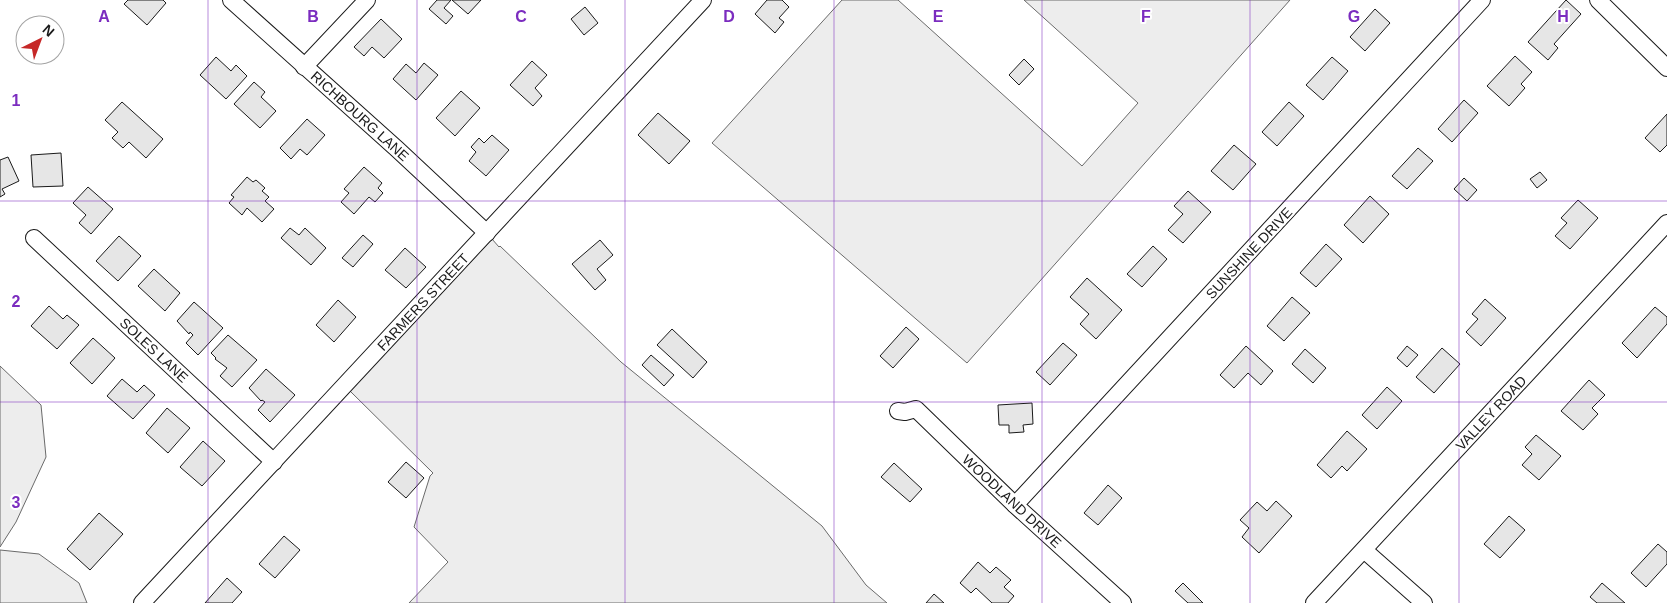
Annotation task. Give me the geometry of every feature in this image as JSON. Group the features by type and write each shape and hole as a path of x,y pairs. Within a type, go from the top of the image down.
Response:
{"street":[{"name":"RICHBOURG LANE","path":"231,0 397,149 487,233"},
{"path":"304,67 367,0"},
{"name":"FARMERS STREET","path":"142,603 703,0"},
{"name":"SUNSHINE DRIVE","path":"1015,505 1482,0"},
{"path":"1598,0 1667,68"},
{"name":"VALLEY ROAD","path":"1314,603 1667,223"},
{"name":"SOLES LANE","path":"34,238 274,462"},
{"name":"WOODLAND DRIVE","path":"898,411 905,412 916,409 922,414 934,428 1015,505 1122,603"},
{"path":"1364,550 1424,603"}],"shaded area":[{"path":"842,0 898,0 1082,166 1138,103 1024,0 1290,0 967,363 712,143"},
{"path":"492,239 621,362 822,526 866,585 887,603 409,603 448,562 414,527 430,476 433,473 350,391"},
{"path":"0,366 41,405 46,457 16,522 0,547"},
{"path":"0,550 39,554 79,583 87,603 0,603"}],"building":[{"path":"128,0 163,0 166,3 147,25 124,4"},
{"path":"437,0 451,0 444,8 453,16 446,24 429,9"},
{"path":"452,0 481,0 468,14"},
{"path":"767,0 782,0 789,7 779,18 784,22 775,33 755,14"},
{"path":"1566,0 1581,14 1554,44 1558,48 1548,60 1528,42"},
{"path":"585,7 598,23 584,35 571,19"},
{"path":"1375,9 1390,23 1365,51 1350,37"},
{"path":"381,19 402,39 384,58 372,47 364,56 354,47"},
{"path":"1515,56 1532,72 1521,84 1525,88 1509,106 1487,86"},
{"path":"216,57 231,71 236,65 247,76 226,99 200,75"},
{"path":"1332,57 1348,71 1323,100 1306,85"},
{"path":"1024,59 1034,69 1019,85 1009,75"},
{"path":"532,61 547,75 535,88 542,96 533,106 510,85"},
{"path":"424,63 438,75 416,100 393,79 406,64 416,73"},
{"path":"254,82 265,92 261,97 276,111 260,128 234,104"},
{"path":"461,91 480,108 455,136 436,118"},
{"path":"1464,100 1478,113 1452,142 1438,129"},
{"path":"122,102 163,139 146,158 129,142 123,148 112,138 118,132 105,120"},
{"path":"1289,102 1304,116 1277,146 1262,132"},
{"path":"658,113 690,141 669,164 638,135"},
{"path":"1667,114 1667,145 1660,152 1645,138"},
{"path":"307,119 325,135 307,155 300,149 291,159 280,148"},
{"path":"492,135 509,150 486,176 469,161 476,152 471,147 479,138 484,143"},
{"path":"1234,145 1256,164 1233,190 1211,171"},
{"path":"1418,148 1433,161 1407,189 1392,176"},
{"path":"61,153 63,186 33,187 31,155"},
{"path":"8,157 19,181 2,189 5,194 0,197 0,160"},
{"path":"364,167 382,183 378,188 383,193 375,202 369,197 354,214 341,202 349,193 344,189"},
{"path":"1540,172 1547,180 1537,188 1530,179"},
{"path":"247,177 253,182 256,180 265,188 262,191 269,197 265,201 274,209 262,222 247,208 242,215 229,203 234,197 231,195"},
{"path":"1464,178 1477,190 1467,201 1454,189"},
{"path":"88,187 113,209 91,234 79,223 86,215 73,203"},
{"path":"1188,191 1211,212 1183,243 1168,230 1183,214 1174,206"},
{"path":"1370,196 1389,214 1363,243 1344,225"},
{"path":"1578,200 1598,218 1570,249 1555,236 1567,223 1561,218"},
{"path":"290,228 299,235 305,228 326,248 311,265 281,238"},
{"path":"363,235 373,244 353,267 342,258"},
{"path":"119,236 141,256 118,281 96,261"},
{"path":"600,240 613,255 597,269 606,280 595,290 572,264"},
{"path":"1326,244 1342,259 1316,287 1300,273"},
{"path":"1153,246 1167,259 1142,287 1127,274"},
{"path":"405,248 426,267 406,288 385,270"},
{"path":"154,269 180,293 165,311 138,286"},
{"path":"1087,278 1122,310 1096,339 1080,324 1089,314 1070,297"},
{"path":"1292,297 1310,313 1284,341 1267,326"},
{"path":"1485,299 1506,318 1481,346 1466,332 1478,319 1472,314"},
{"path":"338,300 356,317 334,342 316,325"},
{"path":"194,302 223,328 198,355 186,343 193,335 190,332 189,334 177,321"},
{"path":"49,306 63,319 67,315 79,325 57,349 31,326"},
{"path":"1655,307 1667,317 1667,324 1637,358 1622,343"},
{"path":"906,327 919,339 893,368 880,356"},
{"path":"672,329 707,362 693,378 657,345"},
{"path":"228,335 257,360 232,387 220,376 227,368 215,359 211,353"},
{"path":"93,338 115,358 92,384 70,363"},
{"path":"1063,343 1077,355 1050,385 1036,372"},
{"path":"1246,346 1273,371 1261,385 1248,373 1234,388 1220,375"},
{"path":"1407,346 1418,355 1407,367 1397,358"},
{"path":"1442,348 1460,364 1434,393 1416,377"},
{"path":"1305,349 1326,368 1313,383 1292,364"},
{"path":"651,355 674,375 664,386 642,365"},
{"path":"266,369 295,395 270,422 258,410 265,402 261,401 249,388"},
{"path":"122,379 137,392 144,385 155,395 133,419 107,396"},
{"path":"1589,380 1605,395 1592,408 1598,414 1583,430 1561,411"},
{"path":"1387,387 1402,401 1377,429 1362,415"},
{"path":"1032,403 1033,424 1023,425 1024,432 1009,433 1009,425 999,425 998,405"},
{"path":"167,408 190,428 168,453 146,433"},
{"path":"1347,431 1367,449 1347,471 1342,466 1331,478 1317,465"},
{"path":"1536,435 1561,456 1539,480 1522,465 1532,454 1525,447"},
{"path":"203,441 225,461 202,486 180,467"},
{"path":"406,462 424,478 406,498 388,482"},
{"path":"894,463 922,489 910,502 881,477"},
{"path":"1108,485 1122,498 1098,525 1084,513"},
{"path":"1276,501 1292,516 1259,553 1242,537 1249,528 1240,520 1257,502 1267,511"},
{"path":"99,513 123,534 90,570 67,549"},
{"path":"1509,516 1525,530 1500,558 1484,544"},
{"path":"284,536 300,550 275,578 259,564"},
{"path":"1658,544 1667,552 1667,564 1646,587 1631,573"},
{"path":"978,562 990,573 996,567 1011,580 1004,587 1014,596 1008,603 992,603 976,588 971,593 960,583"},
{"path":"227,578 242,592 232,603 205,603"},
{"path":"1183,583 1203,603 1188,603 1175,591"},
{"path":"1602,583 1625,603 1597,603 1590,597"},
{"path":"934,594 944,603 926,603"}]}
